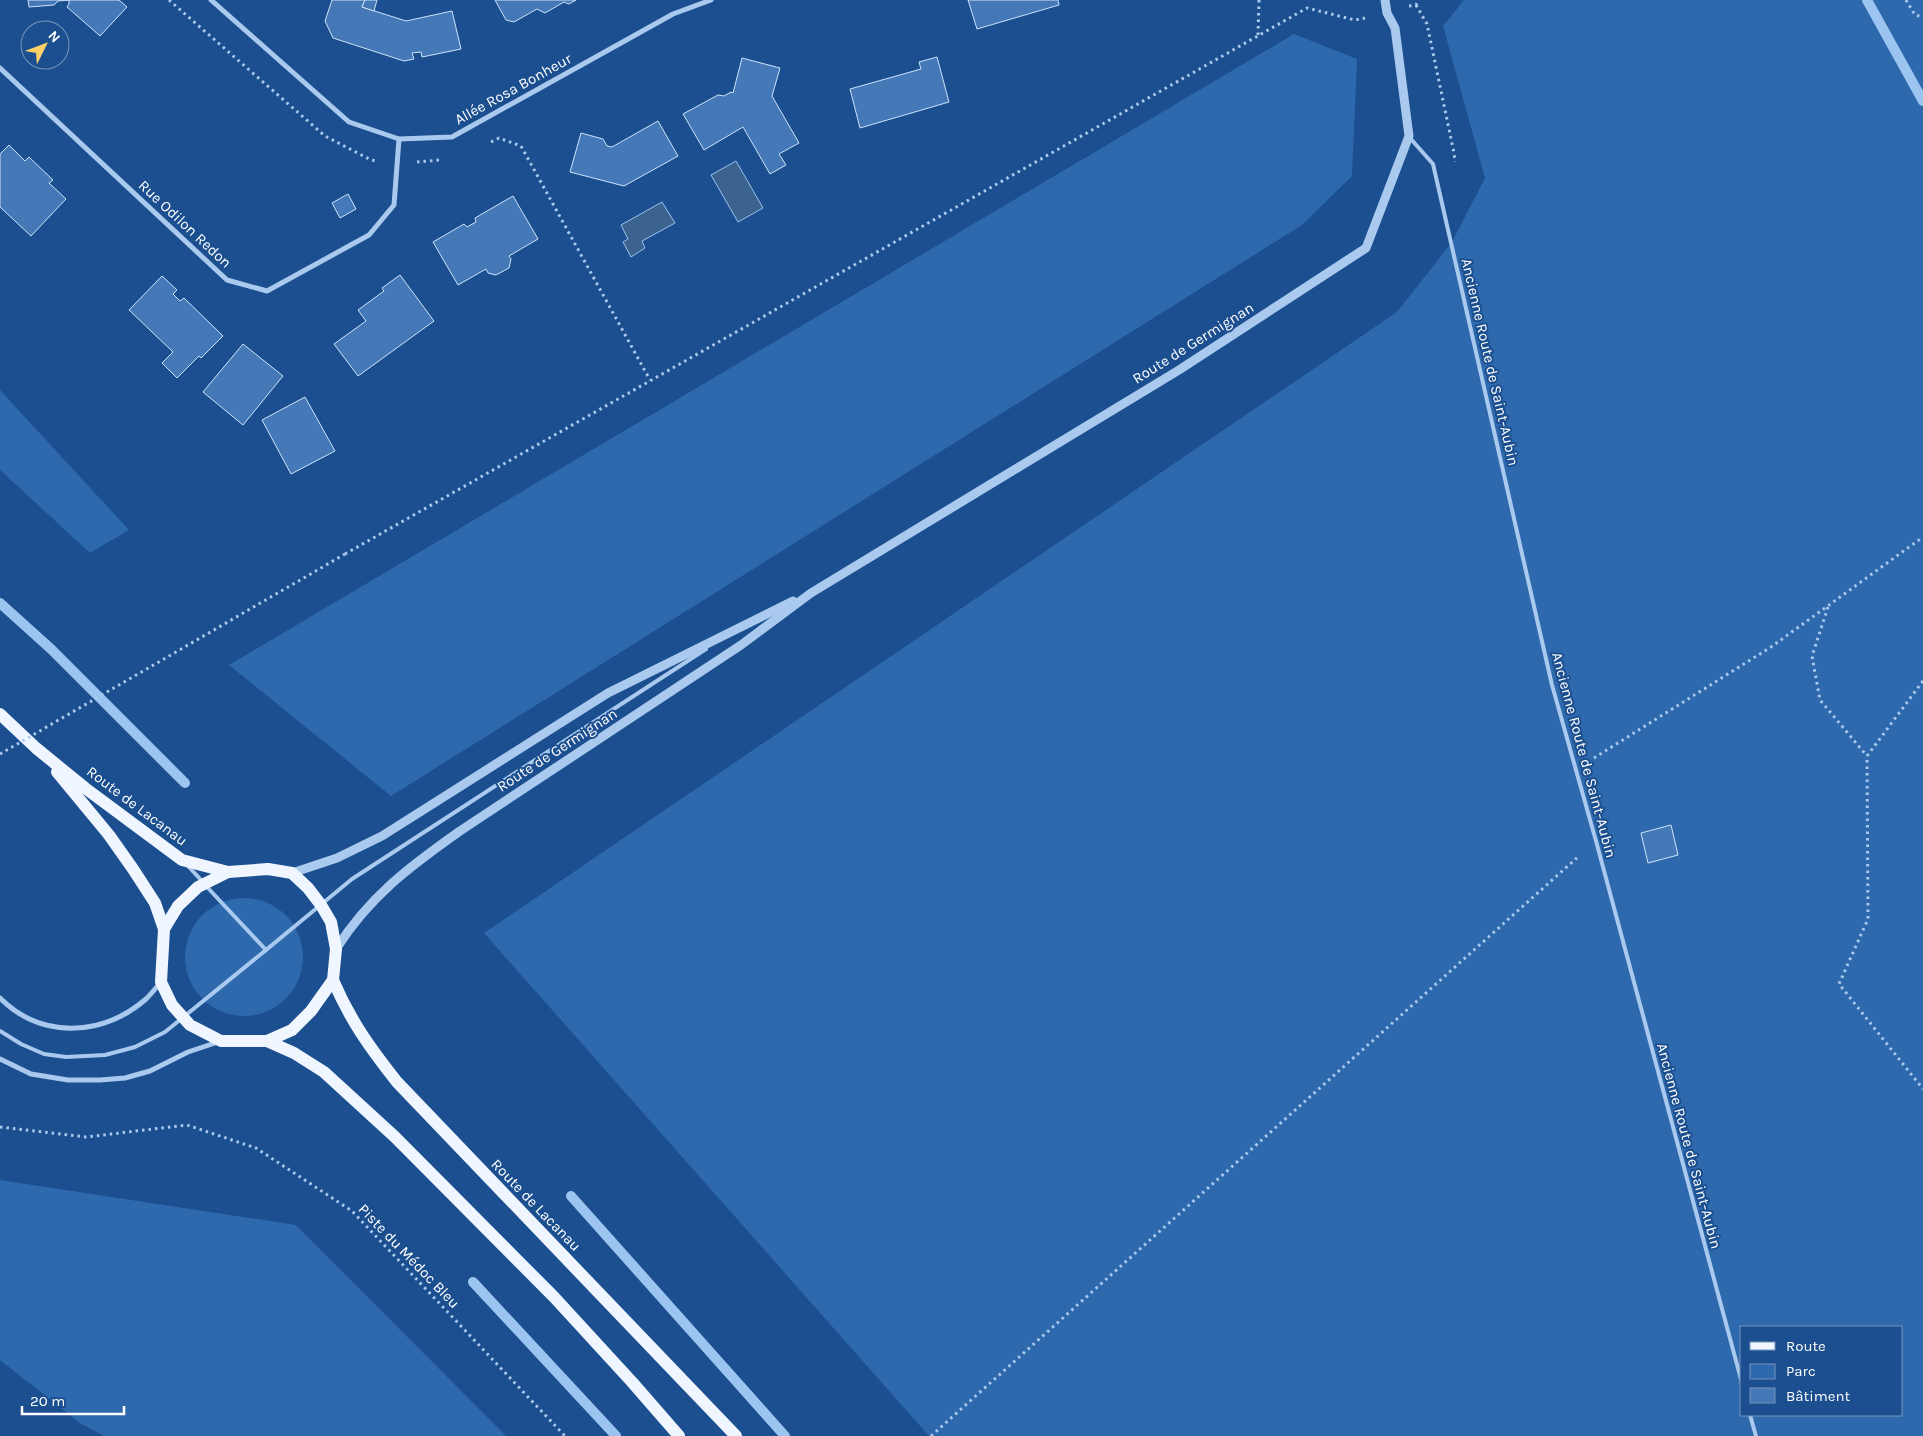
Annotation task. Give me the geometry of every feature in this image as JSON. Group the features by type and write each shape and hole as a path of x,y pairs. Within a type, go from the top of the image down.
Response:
{"main road":[{"name":"Route de Lacanau","path":"0,714 36,748 85,788 182,860 228,872"},
{"name":"Route de Lacanau","path":"36,748 114,842 155,903 164,929"},
{"path":"267,1041 292,1030 311,1011 333,980 336,949 331,922 308,888 292,873 268,869 228,872 198,887 178,906 164,929 161,982 172,1005 190,1025 221,1041 267,1041 294,1052 324,1072 395,1136 554,1297 679,1436"},
{"name":"Route de Lacanau","path":"333,980 344,1006 365,1041 397,1082 736,1436"}],"street":[{"name":"Allée Rosa Bonheur","path":"211,0 350,122 399,139 452,137 673,14 711,0"},
{"name":"Route de Germignan","path":"336,949 351,925 387,886 418,860 468,825 741,645 811,593 1179,370 1366,248 1409,136 1395,28 1387,12 1385,0"},
{"name":"Rue Odilon Redon","path":"0,68 226,280 267,291 369,235 394,205 399,139"},
{"name":"Route de Germignan","path":"292,873 338,858 382,836 608,693 811,593"},
{"path":"0,998 21,1016 41,1024 66,1029 91,1026 118,1017 145,1000 161,982"},
{"path":"0,1059 31,1074 68,1080 125,1078 150,1071 188,1052 221,1041"}],"lane":[{"name":"Ancienne Route de Saint-Aubin","path":"1409,136 1433,164 1552,685 1596,841 1740,1377"},
{"path":"0,1031 21,1044 44,1054 66,1057 105,1054 135,1047 165,1032 352,879 739,627"},
{"path":"182,860 266,950"},
{"path":"1750,1416 1756,1436"}],"path":[{"path":"169,0 325,136 371,160 398,163 444,160"},
{"path":"1258,0 1258,36"},
{"path":"0,754 345,554 1307,8 1355,20 1416,4 1418,0"},
{"path":"1906,0 1915,15 1923,17"},
{"path":"1416,4 1427,24 1455,163"},
{"path":"490,142 499,138 521,146 650,380"},
{"path":"1576,769 1771,648 1923,537"},
{"path":"1828,606 1812,656 1820,700 1867,756"},
{"path":"1923,681 1867,756 1868,919 1839,984 1923,1089"},
{"path":"931,1436 1596,841"},
{"name":"Piste du Médoc Bleu","path":"0,1127 86,1137 187,1125 256,1148 352,1211 565,1436"}],"green space":[{"path":"1464,0 1923,0 1923,1436 929,1436 484,933 1397,312 1452,242 1485,178 1443,26"},
{"path":"1294,34 1357,59 1352,176 1302,225 391,796 229,665"},
{"path":"0,390 129,530 90,553 0,470"},
{"path":"244,898 266,903 277,908 293,924 298,935 303,957 298,979 293,990 277,1006 266,1011 244,1016 222,1011 211,1006 195,990 190,979 185,957 190,935 195,924 211,908 222,903"},
{"path":"0,1180 296,1225 506,1436 104,1436 80,1423 0,1360"}],"shaded area":[{"path":"736,161 763,208 738,222 711,175"},
{"path":"662,202 675,223 642,241 645,248 631,257 623,242 628,239 621,225"}],"building":[{"path":"28,0 69,0 58,1 54,5 29,7"},
{"path":"69,0 119,0 127,7 100,36 67,7"},
{"path":"332,0 365,0 362,7 406,21 452,11 461,49 422,57 421,52 412,53 414,59 404,61 333,38 325,21"},
{"path":"365,0 377,0 374,11 362,7"},
{"path":"495,0 576,0 569,4 564,2 545,13 537,9 514,22 506,20"},
{"path":"968,0 1058,0 1059,5 977,29"},
{"path":"937,57 949,102 860,128 850,89 921,69 919,62"},
{"path":"742,58 780,68 772,96 799,143 779,154 786,165 770,174 743,127 704,150 683,114 718,95 724,96 731,92 733,93"},
{"path":"658,121 678,156 624,186 570,172 581,133 603,139 607,146 612,147"},
{"path":"9,145 25,161 29,157 53,180 49,183 66,199 31,236 0,207 0,154"},
{"path":"348,194 356,209 340,218 332,203"},
{"path":"513,196 538,239 509,256 511,259 509,268 496,275 488,273 486,269 458,285 433,242 464,224 467,227 476,222 475,218"},
{"path":"400,275 434,321 358,376 334,344 366,321 358,310 384,291 382,288"},
{"path":"162,276 177,290 173,294 180,301 184,298 223,336 177,378 162,363 173,352 129,310"},
{"path":"243,344 283,376 243,425 203,392"},
{"path":"305,397 335,451 291,474 262,420"},
{"path":"1671,825 1678,855 1648,863 1641,833"}],"waterway":[{"path":"1867,0 1923,101"},
{"path":"0,603 51,649 185,783"},
{"path":"571,1196 785,1436"},
{"path":"473,1282 616,1436"}]}
